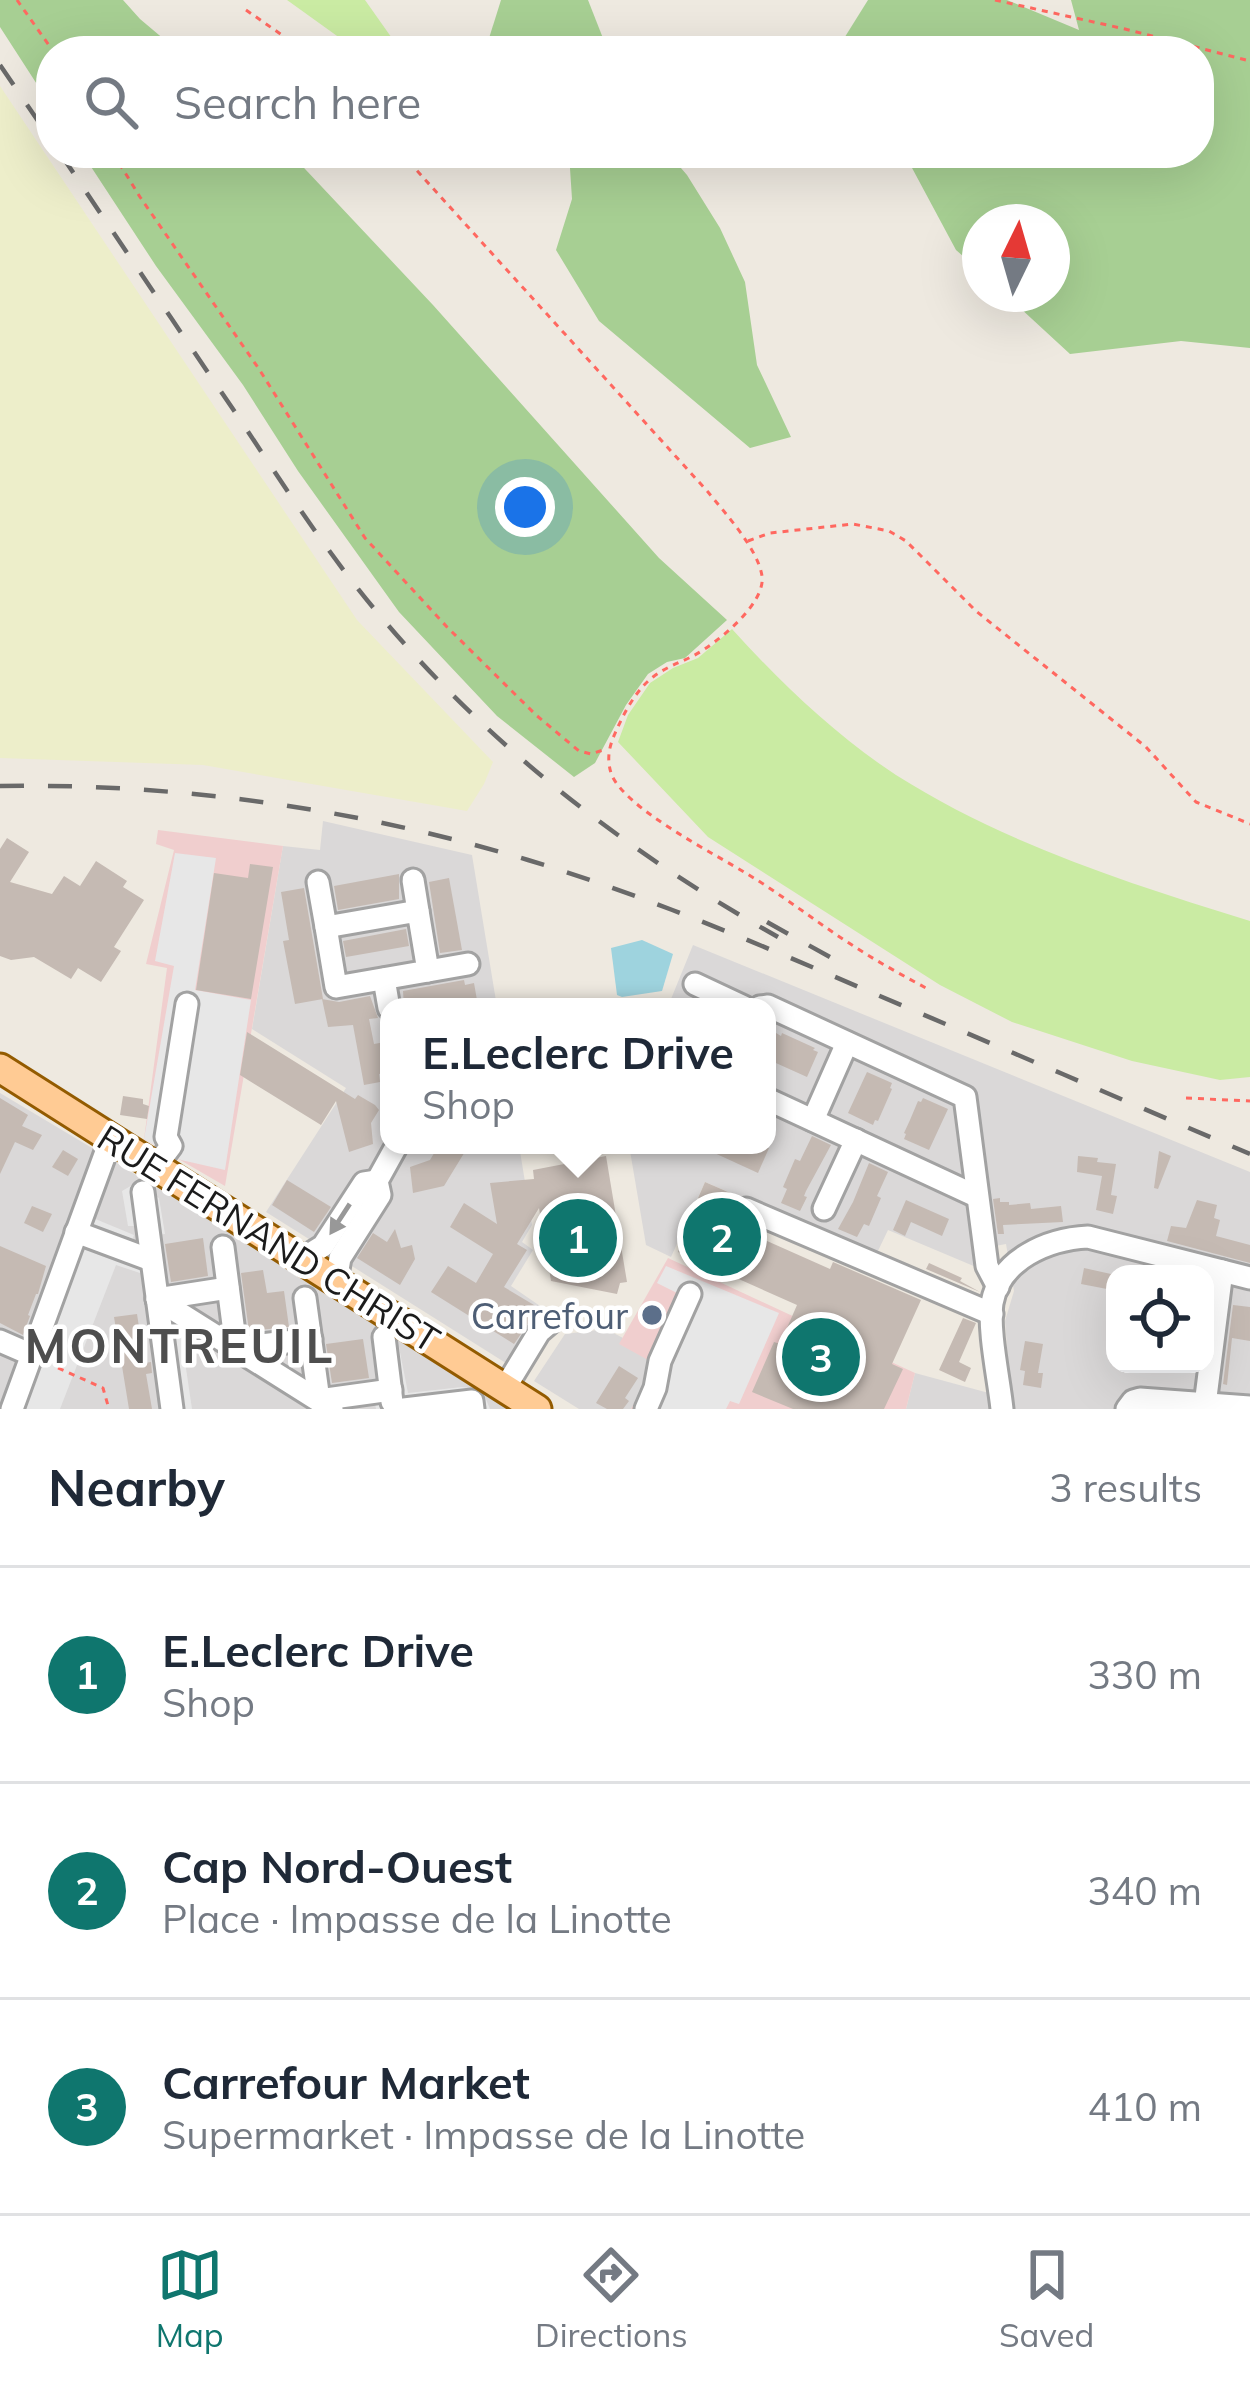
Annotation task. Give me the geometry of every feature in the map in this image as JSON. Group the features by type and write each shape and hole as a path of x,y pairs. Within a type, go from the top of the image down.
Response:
{"main road":[{"name":"RUE FERNAND CHRIST","path":"0,1068 524,1402"}],"street":[{"path":"413,880 428,971"},
{"path":"318,882 336,988 468,964"},
{"path":"326,927 418,910"},
{"path":"384,979 387,998"},
{"path":"695,984 725,998"},
{"path":"156,1166 171,1146 166,1137 187,1004"},
{"path":"776,1010 965,1097 987,1266 998,1287"},
{"path":"813,1120 848,1043"},
{"path":"776,1103 976,1196"},
{"path":"12,1409 111,1138"},
{"path":"824,1209 856,1140"},
{"path":"336,1281 340,1258 380,1195 377,1181 392,1154"},
{"path":"302,1259 323,1246 364,1183 377,1181"},
{"path":"143,1192 172,1409"},
{"path":"746,1209 992,1314"},
{"path":"76,1232 151,1261"},
{"path":"1002,1409 992,1314 998,1287 1026,1255 1040,1247 1073,1238 1102,1240 1250,1278"},
{"path":"223,1247 236,1348"},
{"path":"1205,1405 1222,1271"},
{"path":"157,1299 228,1288"},
{"path":"646,1409 660,1361 690,1294"},
{"path":"305,1298 326,1405"},
{"path":"157,1299 326,1405 472,1401 473,1409"},
{"path":"524,1402 539,1333 553,1320"},
{"path":"384,1337 396,1403"},
{"path":"236,1348 310,1339"},
{"path":"0,1341 32,1355"},
{"path":"1127,1409 1140,1399 1250,1407"}],"path":[{"path":"17,0 42,36"},
{"path":"995,0 1155,36"},
{"path":"246,10 283,36"},
{"path":"1214,51 1250,61"},
{"path":"122,168 259,369 365,538 536,715 579,751 591,754 608,749"},
{"path":"415,168 709,492 746,542 762,574 753,605 696,655 648,680 608,749 612,776 688,841 749,874 858,950 926,988"},
{"path":"746,542 770,533 854,524 889,531 906,541 976,611 1146,747 1196,802 1250,824"},
{"path":"1186,1098 1250,1101"},
{"path":"58,1368 103,1388 110,1409"}],"shaded area":[{"path":"323,821 472,855 496,998 380,998 380,1154 520,1154 532,1225 522,1242 533,1250 511,1286 543,1308 509,1365 266,1212 346,1088 252,1029 283,846 320,850"},
{"path":"158,830 283,846 225,1186 144,1139 167,968 146,964 174,850 156,844"},
{"path":"175,853 216,858 195,990 251,1000 225,1170 181,1160 144,1139 174,966 155,961"},
{"path":"693,945 1250,1172 1250,1409 906,1409 915,1373 1011,1399 1005,1321 1014,1291 1006,1244 974,1250 976,1267 888,1230 876,1255 705,1182 671,1257 646,1245 631,1154 776,1154 776,998 671,998"},
{"path":"0,1093 92,1148 519,1409 0,1409"},
{"path":"134,1184 159,1198 165,1234 137,1237 136,1226 128,1226 122,1191"},
{"path":"93,1218 134,1235 130,1248 146,1255 140,1273 116,1265 60,1409 23,1409"},
{"path":"668,1258 915,1373 906,1409 631,1409 641,1392 648,1360 619,1344"},
{"path":"666,1266 779,1313 739,1404 730,1401 726,1409 646,1409 681,1295 657,1283"},
{"path":"180,1328 192,1409 172,1409 161,1331"},
{"path":"606,1329 623,1338 620,1344 648,1359 641,1392 631,1409 579,1409 534,1381 565,1334"},
{"path":"399,1347 408,1393 475,1389 484,1394 490,1409 376,1409 372,1350"}],"green space":[{"path":"0,0 123,0 160,36 36,36 36,83 0,27"},
{"path":"287,0 365,0 390,36 337,36"},
{"path":"501,0 588,0 602,36 490,36"},
{"path":"868,0 1007,0 1079,30 1071,0 1250,0 1250,348 1181,341 1070,354 1024,312 1070,312 1070,204 962,204 962,255 912,168 1214,168 1214,36 846,36"},
{"path":"0,86 36,140 36,168 55,168 357,620 493,762 467,811 203,765 0,758"},
{"path":"92,168 304,168 659,558 727,620 685,658 648,674 595,763 574,777 497,716 399,612"},
{"path":"570,168 681,168 720,228 745,282 757,365 791,437 750,448 599,321 556,250 572,199"},
{"path":"732,629 830,725 938,800 1068,860 1250,921 1250,1077 1220,1080 1132,1061 1012,1022 940,985 708,837 618,742 628,715 650,683 698,658"}],"water":[{"path":"642,940 673,954 662,991 617,995 611,948"}],"building":[{"path":"7,838 29,852 10,882 52,894 64,876 80,886 96,861 127,881 123,887 144,900 114,947 121,951 101,982 78,968 71,979 34,957 11,960 0,956 0,849"},
{"path":"250,864 273,867 251,999 196,990 214,873 248,878"},
{"path":"399,874 399,899 338,910 334,886"},
{"path":"449,878 462,950 440,953 429,882"},
{"path":"304,888 323,999 295,1004 283,941 289,940 281,892"},
{"path":"406,929 409,946 346,957 343,941"},
{"path":"464,980 465,985 474,983 477,998 403,998 403,991"},
{"path":"370,996 378,1018 369,1019 374,1044 380,1043 380,1082 364,1085 353,1025 328,1027 322,999 339,1002"},
{"path":"247,1032 355,1099 358,1095 375,1105 379,1110 371,1123 373,1144 349,1152 336,1101 321,1125 240,1075"},
{"path":"776,1033 818,1052 807,1077 776,1063"},
{"path":"867,1072 892,1083 873,1125 848,1113"},
{"path":"123,1096 143,1099 149,1106 147,1119 120,1115"},
{"path":"0,1098 28,1115 22,1126 42,1135 33,1150 15,1142 0,1174"},
{"path":"923,1098 948,1109 929,1150 904,1139"},
{"path":"812,1136 831,1145 800,1211 781,1203 787,1189 783,1187"},
{"path":"63,1150 78,1159 68,1176 52,1167"},
{"path":"1159,1151 1171,1156 1158,1189 1154,1188"},
{"path":"434,1154 464,1154 444,1186 413,1193 410,1167"},
{"path":"717,1154 766,1154 758,1173"},
{"path":"606,1156 627,1282 620,1283 617,1294 551,1281 539,1208 517,1244 527,1250 504,1287 539,1308 514,1344 431,1292 448,1266 476,1283 493,1254 450,1227 464,1203 497,1224 490,1183 534,1179 533,1170"},
{"path":"1078,1156 1116,1164 1113,1214 1096,1210 1102,1176 1077,1172"},
{"path":"869,1163 888,1172 869,1226 864,1224 857,1237 838,1229"},
{"path":"287,1180 331,1207 314,1232 272,1205"},
{"path":"705,1182 735,1195 724,1222 830,1269 833,1262 921,1300 892,1364 903,1369 884,1409 793,1409 752,1392 797,1305 678,1252 702,1200 698,1198"},
{"path":"993,1199 1009,1205 1030,1203 1031,1209 1061,1206 1063,1222 1003,1225 1004,1234 998,1234"},
{"path":"906,1200 949,1219 942,1236 911,1222 905,1236 893,1230"},
{"path":"1197,1200 1217,1205 1216,1236 1250,1245 1250,1263 1167,1241 1171,1226 1186,1228"},
{"path":"32,1206 52,1214 43,1232 24,1223"},
{"path":"395,1229 401,1248 412,1245 415,1259 400,1285 357,1258 373,1233 387,1242"},
{"path":"203,1238 208,1276 171,1282 165,1244"},
{"path":"0,1246 46,1266 23,1335 0,1323"},
{"path":"929,1263 962,1278 980,1292 926,1269"},
{"path":"1084,1268 1106,1273 1106,1289 1081,1284"},
{"path":"263,1270 267,1293 284,1291 289,1327 249,1331 241,1273"},
{"path":"649,1301 666,1311 656,1329 639,1319"},
{"path":"1233,1305 1250,1307 1250,1341 1232,1338 1227,1385 1223,1384"},
{"path":"137,1314 139,1327 146,1326 147,1337 140,1338 145,1363 151,1362 152,1373 146,1374 152,1409 129,1409 114,1317"},
{"path":"963,1318 976,1323 959,1362 971,1368 965,1382 939,1370"},
{"path":"363,1339 369,1378 332,1383 326,1344"},
{"path":"1025,1341 1043,1344 1038,1373 1043,1373 1041,1388 1023,1385 1025,1371 1020,1370"},
{"path":"619,1366 638,1378 623,1409 607,1409 596,1403"}],"railway":[{"path":"0,65 36,118"},
{"path":"70,168 325,545 425,666 566,796 669,871 778,937"},
{"path":"0,786 134,789 267,803 399,826 528,860 746,940 1250,1154"},
{"path":"767,922 846,966"}],"place":[{"name":"Cap Nord-Ouest","path":"722,1237"},
{"name":"E.Leclerc Drive","path":"578,1238"},
{"name":"Carrefour","path":"652,1315"},
{"name":"Carrefour Market","path":"821,1357"}],"district":[{"name":"MONTREUIL","path":"180,1345"}]}
